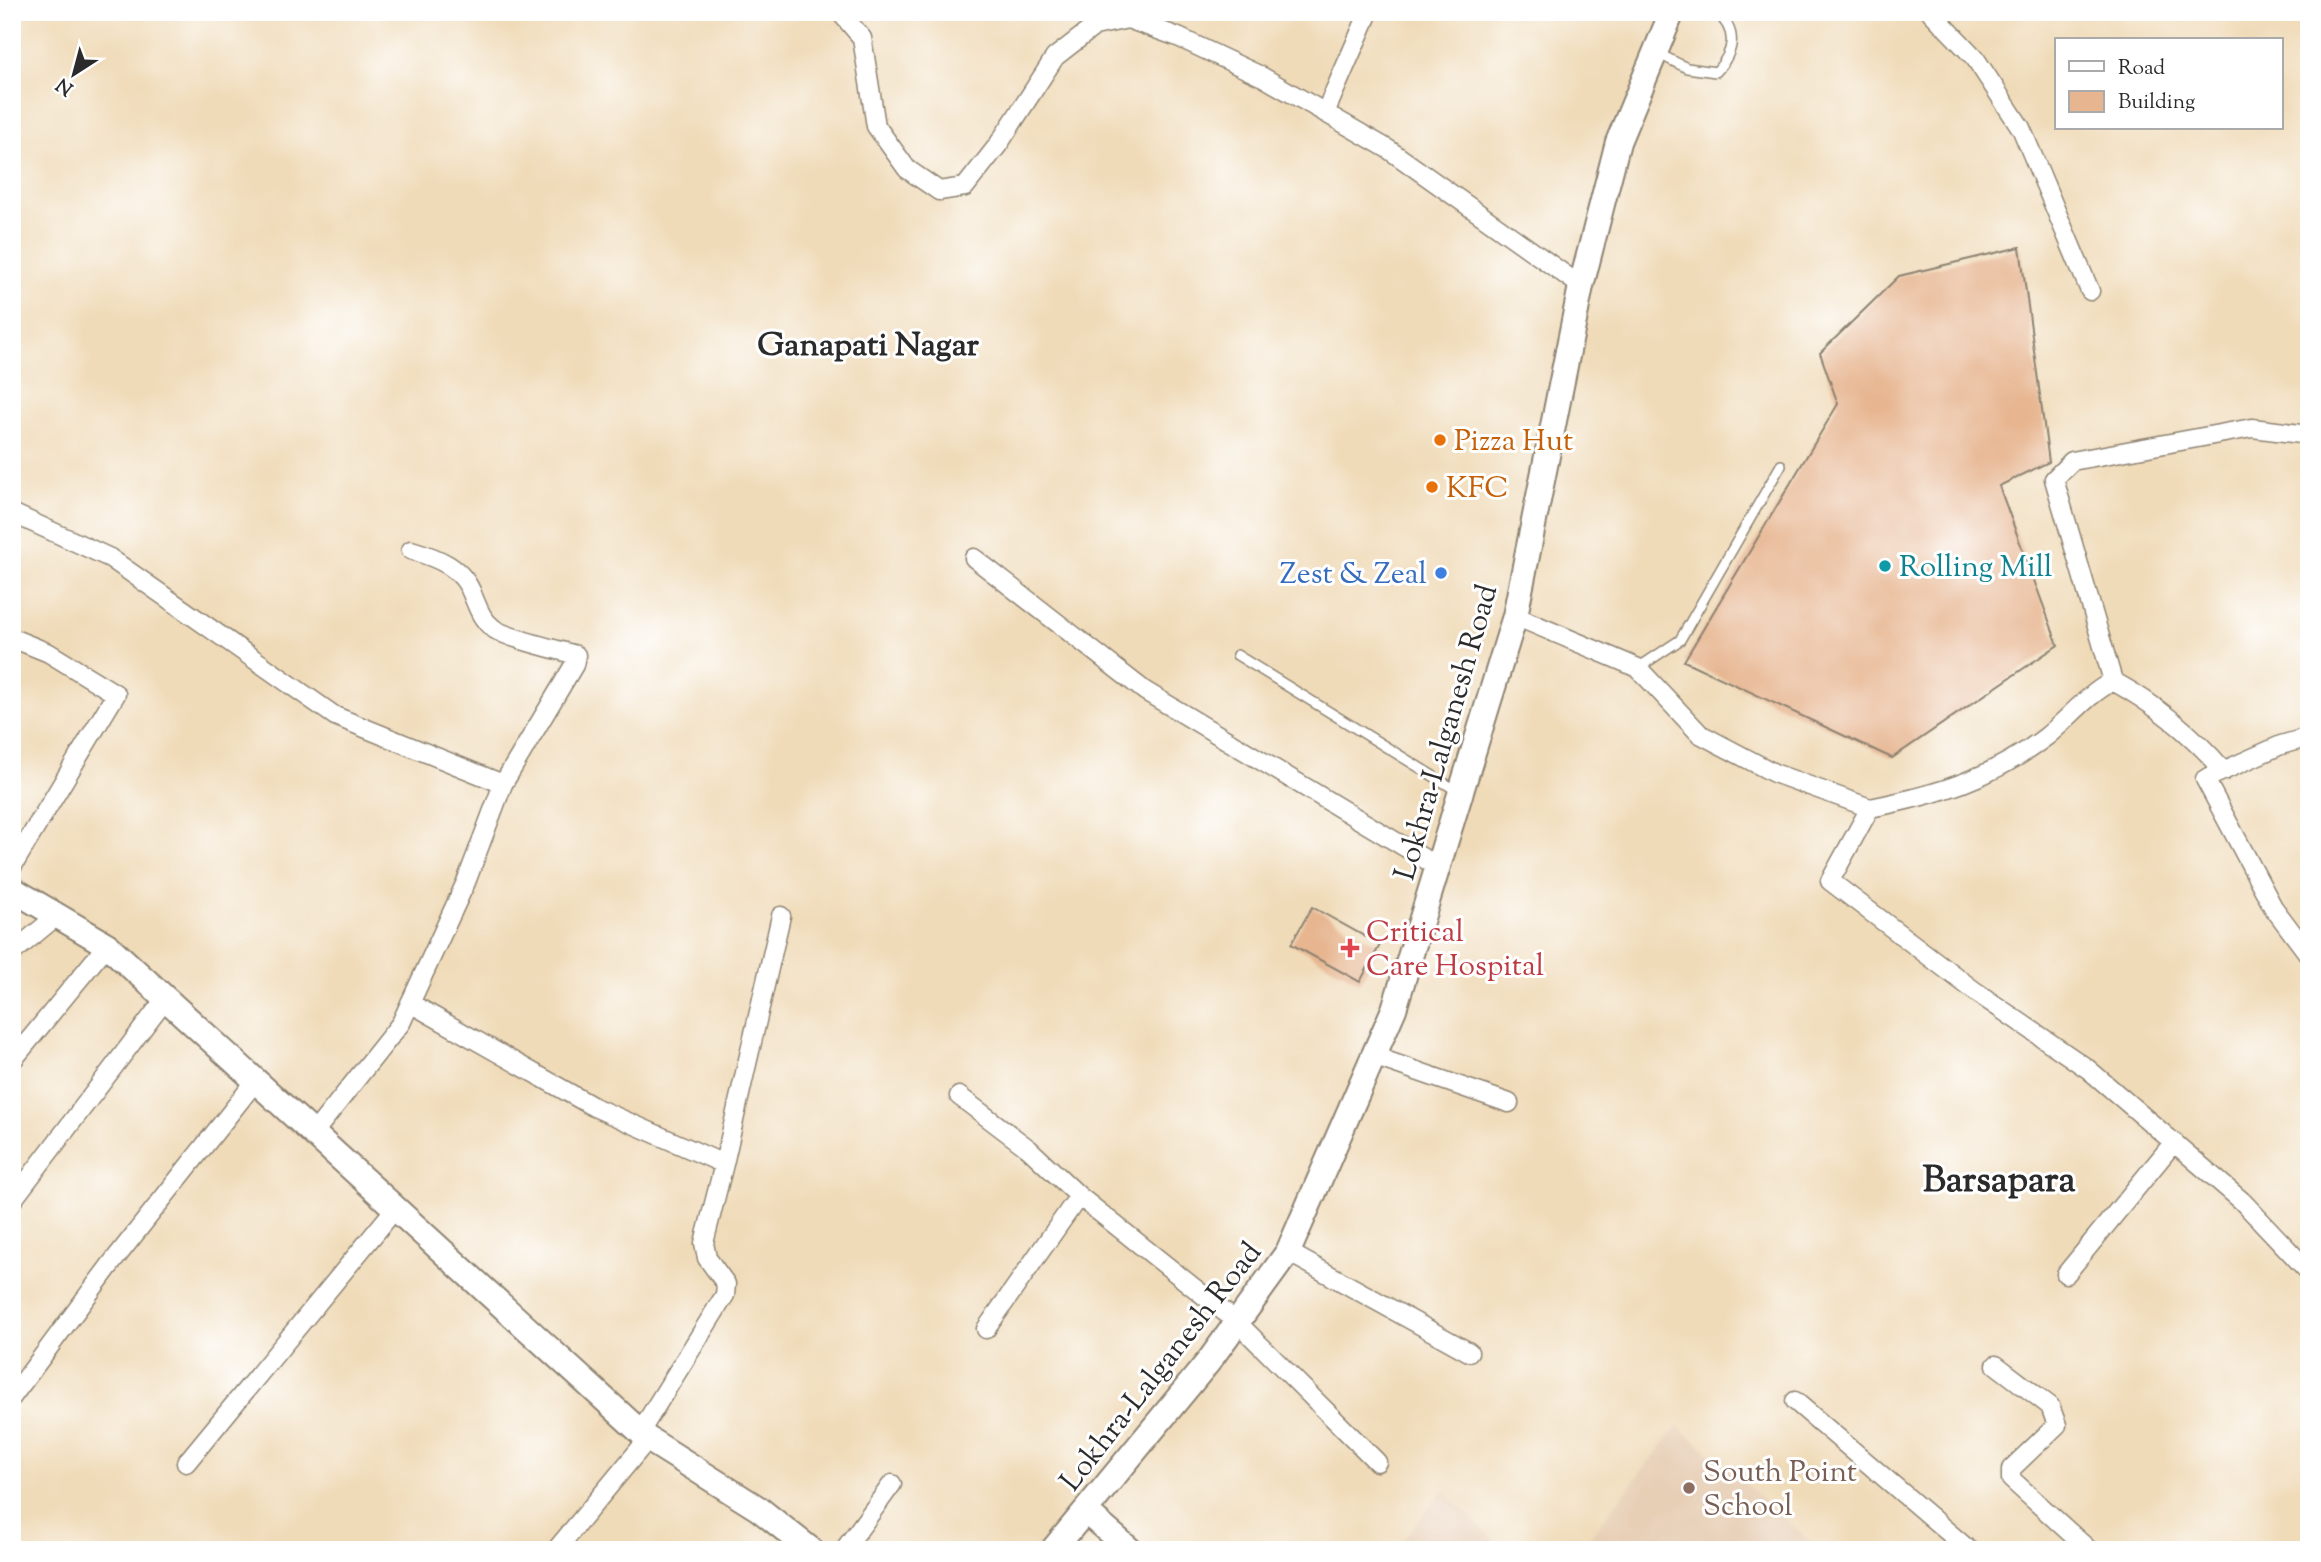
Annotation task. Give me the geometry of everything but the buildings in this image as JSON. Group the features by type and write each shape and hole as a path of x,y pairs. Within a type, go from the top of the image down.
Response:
{"main road":[{"name":"Lokhra-Lalganesh Road","path":"1053,1550 1237,1322 1288,1251 1394,1009 1515,616 1581,286 1618,142 1672,12"},
{"path":"12,889 107,945 254,1083 644,1435 759,1509 811,1550"},
{"path":"1086,1512 1130,1550"}],"street":[{"path":"840,12 862,38 876,126 907,169 939,191 965,187 998,145 1055,57 1095,26 1128,19 1178,37 1239,65 1388,149 1581,286"},
{"path":"1325,113 1368,12"},
{"path":"1931,12 1975,58 2021,128 2090,291"},
{"path":"2224,771 2208,752 2144,698 2113,681 2054,479 2072,461 2252,428 2309,435"},
{"path":"12,513 110,558 335,716 503,784"},
{"path":"312,1135 401,1023 466,882 503,784 568,677 576,655 494,630 478,610 473,593 456,570 442,559 411,550"},
{"path":"974,558 1145,691 1438,867"},
{"path":"1515,616 1638,668 1700,734 1774,773 1870,808 1934,795 2005,766 2048,735 2095,691 2113,681"},
{"path":"12,638 49,653 116,694 12,867"},
{"path":"2309,737 2281,745 2205,779 2273,907 2309,955"},
{"path":"1870,808 1830,881 1976,992 2088,1069 2242,1201 2309,1272"},
{"path":"12,953 58,915"},
{"path":"556,1550 644,1435 725,1295 727,1286 707,1258 704,1243 781,916"},
{"path":"12,1061 107,945"},
{"path":"12,1202 165,999"},
{"path":"410,1003 594,1107 724,1164"},
{"path":"1373,1056 1508,1103"},
{"path":"12,1397 111,1264 254,1083"},
{"path":"958,1096 1029,1149 1079,1196 1237,1322 1377,1462"},
{"path":"2066,1274 2174,1142"},
{"path":"986,1329 1079,1196"},
{"path":"186,1463 394,1210"},
{"path":"1288,1251 1469,1352"},
{"path":"1996,1365 2050,1406 2057,1425 2011,1469 2011,1479 2089,1550"},
{"path":"1795,1401 1969,1550"},
{"path":"844,1550 892,1484"}],"lane":[{"path":"1655,52 1687,68 1716,72 1728,59 1733,39 1731,27 1716,12"},
{"path":"1638,668 1680,640 1781,465"},
{"path":"1237,655 1461,793"}],"shaded area":[{"name":"South Point School","path":"1678,1426 1821,1550 1579,1550"},
{"path":"1443,1490 1504,1550 1395,1550"}],"place":[{"name":"Pizza Hut","path":"1440,440"},
{"name":"KFC","path":"1432,487"},
{"name":"Rolling Mill","path":"1885,566"},
{"name":"Zest & Zeal","path":"1441,573"},
{"name":"Critical Care Hospital","path":"1350,948"},
{"name":"South Point School","path":"1689,1488"}],"district":[{"name":"Ganapati Nagar","path":"868,343"},
{"name":"Barsapara","path":"1999,1178"}]}
